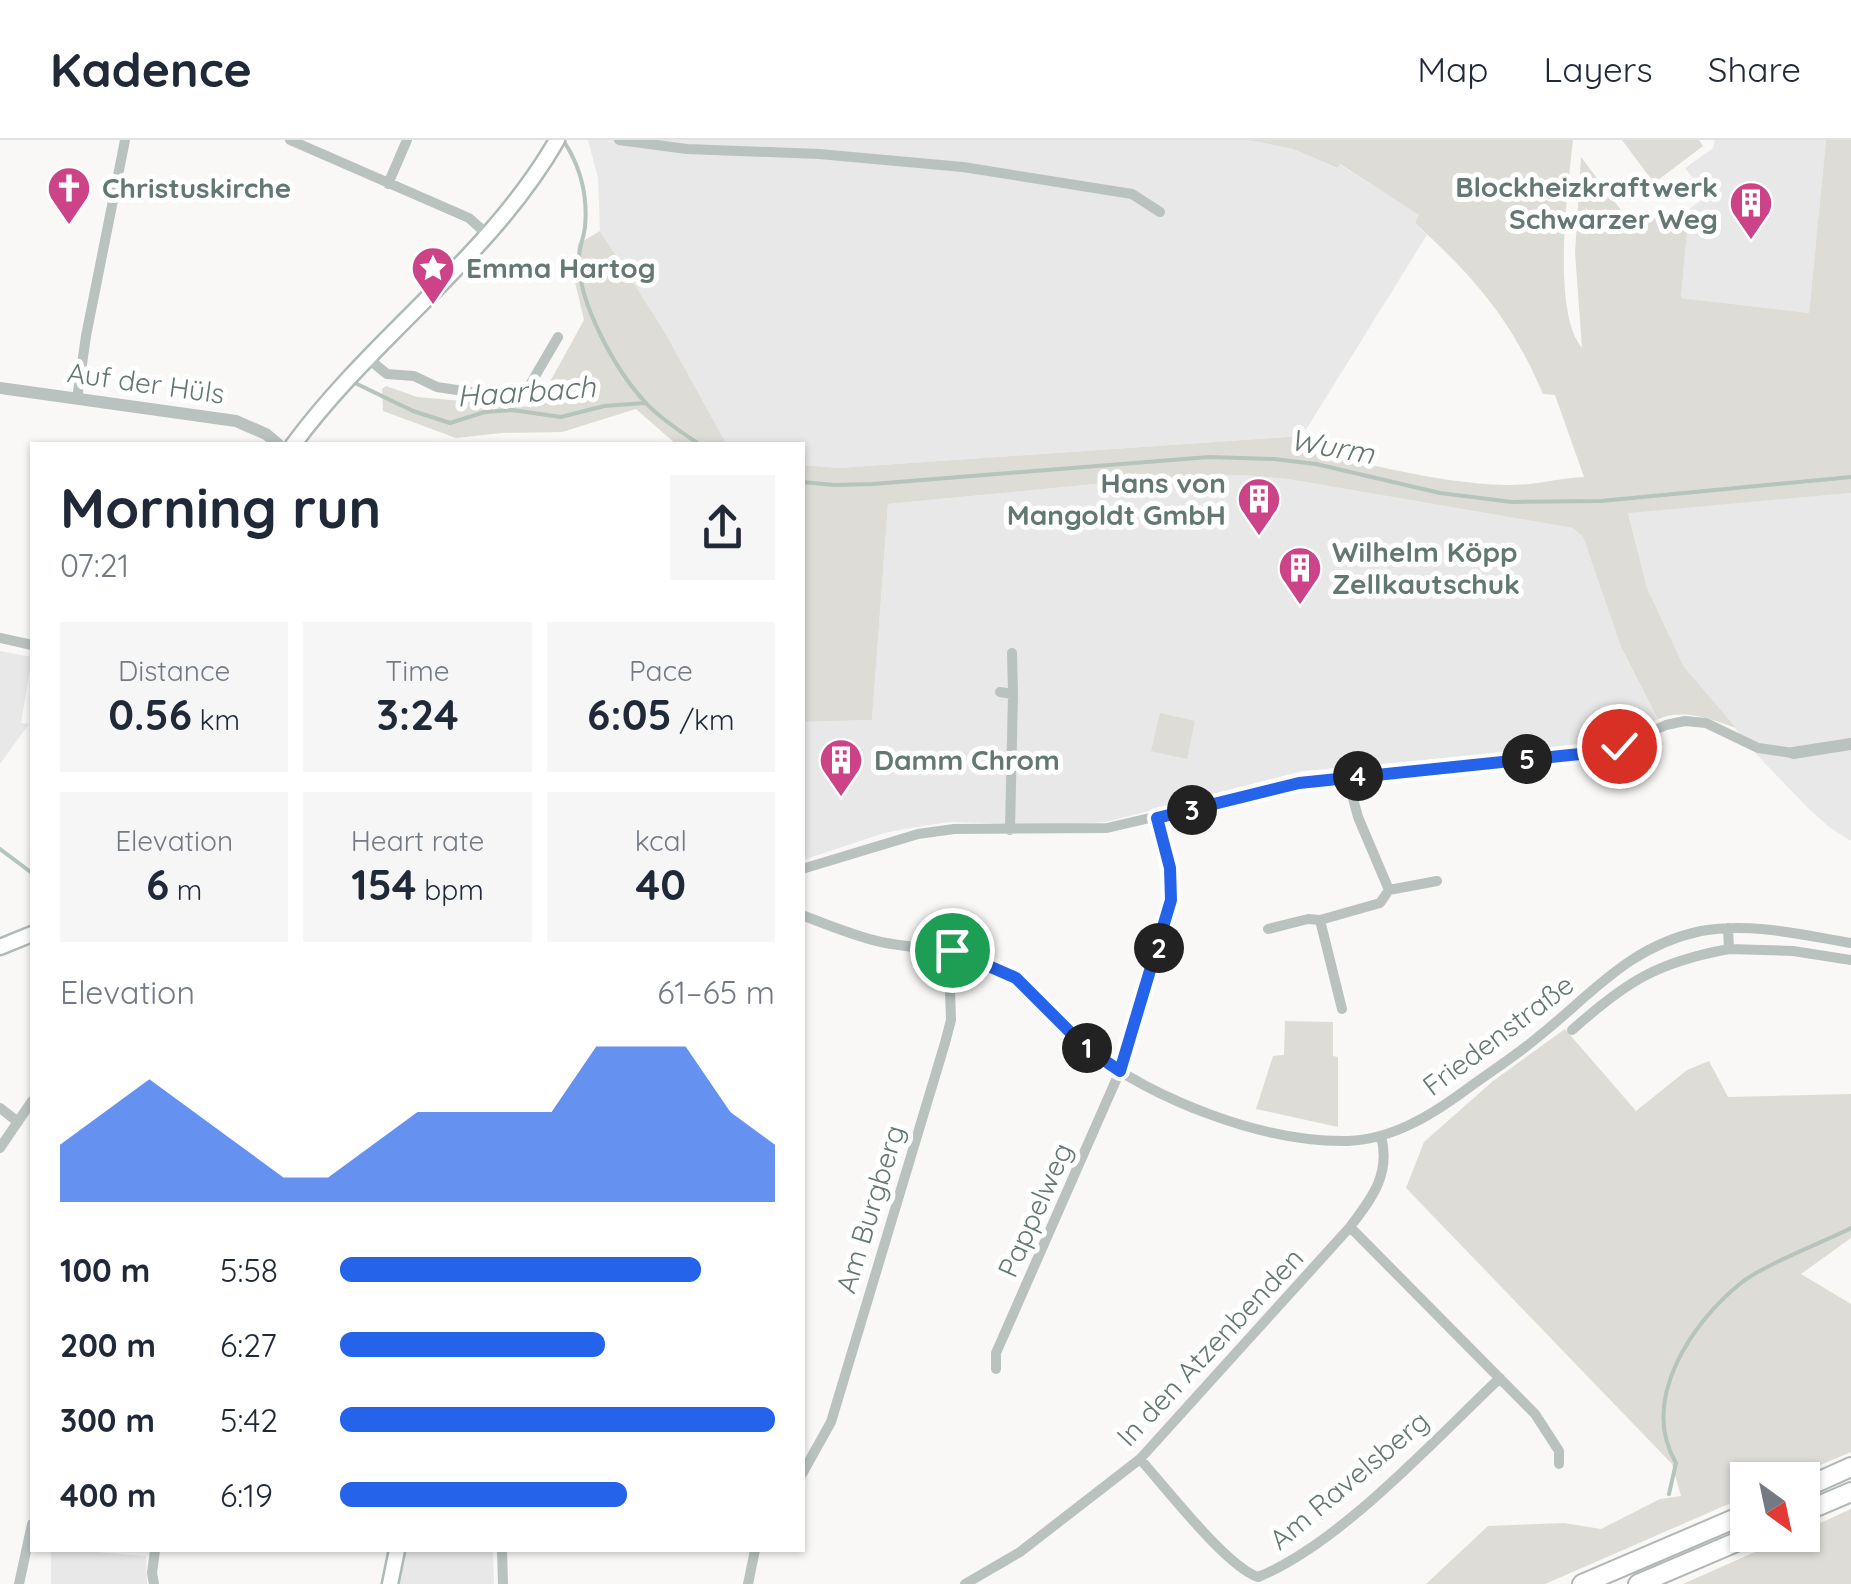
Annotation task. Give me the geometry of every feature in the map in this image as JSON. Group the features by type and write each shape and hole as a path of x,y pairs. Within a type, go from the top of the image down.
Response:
{"highway":[{"path":"1820,1480 1851,1467"},
{"path":"1820,1506 1851,1492"},
{"path":"1582,1584 1730,1521"},
{"path":"1638,1584 1730,1545"}],"main road":[{"path":"296,442 325,402 366,357 525,192 557,140"},
{"path":"0,947 30,935"},
{"path":"390,1584 397,1552"}],"street":[{"path":"77,400 125,140"},
{"path":"290,140 469,218 488,234"},
{"path":"388,184 407,140"},
{"path":"618,140 962,167 1132,194 1160,212"},
{"path":"366,357 387,374 414,376 438,387 516,399 524,395 558,337"},
{"name":"Auf der Hüls","path":"0,388 236,421 275,442"},
{"path":"0,638 30,646"},
{"path":"1010,830 1012,653"},
{"path":"1000,692 1013,694"},
{"path":"805,868 918,834 1107,828 1299,783 1580,754 1619,746 1685,721 1706,723 1758,748 1792,753 1851,744"},
{"path":"1348,776 1358,818 1389,890"},
{"name":"Pappelweg","path":"996,1369 996,1353 1120,1071 1171,900 1170,868 1157,818"},
{"path":"1268,929 1380,903 1389,890 1437,881"},
{"name":"Friedenstraße","path":"805,916 886,943 962,952 1016,978 1086,1048 1120,1071 1214,1116 1283,1136 1349,1141 1380,1136 1444,1106 1537,1039 1637,954 1696,932 1728,928 1851,944"},
{"path":"1320,920 1342,1009"},
{"path":"1728,928 1729,949"},
{"name":"Friedenstraße","path":"1572,1030 1618,991 1652,970 1685,957 1729,949 1792,951 1851,960"},
{"name":"Am Burgberg","path":"805,1468 830,1422 951,1020 950,991 962,952"},
{"path":"0,1148 30,1104"},
{"path":"0,1108 18,1122"},
{"name":"In den Atzenbenden","path":"965,1584 1020,1552 1140,1459 1376,1194 1384,1172 1380,1136"},
{"path":"1350,1227 1500,1378 1550,1436 1559,1464"},
{"name":"Am Ravelsberg","path":"1140,1459 1228,1555 1258,1581 1291,1564 1369,1501 1500,1378"},
{"path":"19,1584 30,1533"},
{"path":"154,1584 155,1552"},
{"path":"502,1552 503,1584"},
{"path":"748,1584 755,1552"}],"shaded area":[{"path":"588,140 1248,140 1293,149 1336,168 1339,164 1420,215 1415,223 1427,235 1302,436 838,468 805,465 805,442 725,442 663,329 600,231 598,178"},
{"path":"1248,140 1573,140 1564,279 1573,330 1582,348 1575,253 1581,157 1624,214 1688,221 1681,298 1809,313 1826,140 1851,140 1851,493 1628,513 1647,588 1684,667 1736,728 1688,715 1658,719 1621,647 1583,537 1573,528 1288,479 1242,475 1178,476 888,504 872,720 805,722 805,465 838,468 1302,436 1296,450 1453,480 1516,485 1584,477 1555,395 1543,394 1504,321 1473,281 1415,223 1419,215 1340,164 1337,168 1293,149"},
{"path":"1622,140 1699,140 1703,146 1654,183"},
{"path":"1715,140 1826,140 1809,313 1681,298 1689,209 1707,196 1685,168 1713,148"},
{"path":"600,231 663,329 725,442 674,442 636,409 562,432 456,438 383,411 382,389 386,386 417,397 531,407 541,398 584,320 575,282 578,244"},
{"path":"1178,476 1288,479 1573,528 1583,537 1621,647 1658,719 1618,737 1581,746 1302,771 1106,822 949,822 884,833 805,859 805,722 872,720 888,504"},
{"path":"1851,493 1851,841 1807,807 1758,756 1684,667 1647,588 1628,512"},
{"path":"0,651 30,657 30,669 21,723 29,724 0,764"},
{"path":"1160,713 1195,721 1187,759 1151,751"},
{"path":"1285,1021 1333,1022 1333,1056 1338,1057 1338,1127 1256,1109 1273,1056 1284,1055"},
{"path":"1565,1029 1636,1111 1687,1070 1709,1061 1728,1097 1851,1094 1851,1238 1801,1274 1851,1304 1851,1452 1820,1465 1820,1462 1730,1462 1730,1503 1545,1584 1426,1584 1488,1526 1564,1523 1601,1529 1660,1499 1681,1496 1672,1464 1406,1188 1424,1142 1493,1081"},
{"path":"1851,1509 1851,1584 1683,1584 1755,1552 1820,1552 1820,1523"},
{"path":"51,1552 146,1556 147,1584 51,1584"},
{"path":"403,1552 493,1552 494,1584 396,1584"}],"waterway":[{"name":"Wurm","path":"563,140 579,171 584,193 586,215 579,254 580,275 600,335 645,402 696,442"},
{"name":"Haarbach","path":"357,384 413,411 450,423 485,412 512,410 561,417 604,406 645,403"},
{"name":"Wurm","path":"805,482 873,484 1209,457 1316,464 1440,493 1512,502 1601,501 1851,477"},
{"name":"Haarbach","path":"0,849 30,872"},
{"path":"1669,1494 1676,1463 1666,1439 1667,1389 1689,1340 1723,1299 1751,1276 1851,1228"}],"place":[{"name":"Christuskirche","path":"69,226"},
{"name":"Blockheizkraftwerk Schwarzer Weg","path":"1751,241"},
{"name":"Emma Hartog","path":"433,306"},
{"name":"Hans von Mangoldt GmbH","path":"1259,537"},
{"name":"Wilhelm Köpp Zellkautschuk","path":"1300,606"},
{"name":"Damm Chrom","path":"841,798"}],"route":[{"path":"952,950 1016,978 1086,1048 1120,1071 1171,900 1170,868 1157,818 1299,783 1580,754 1619,746"}]}
